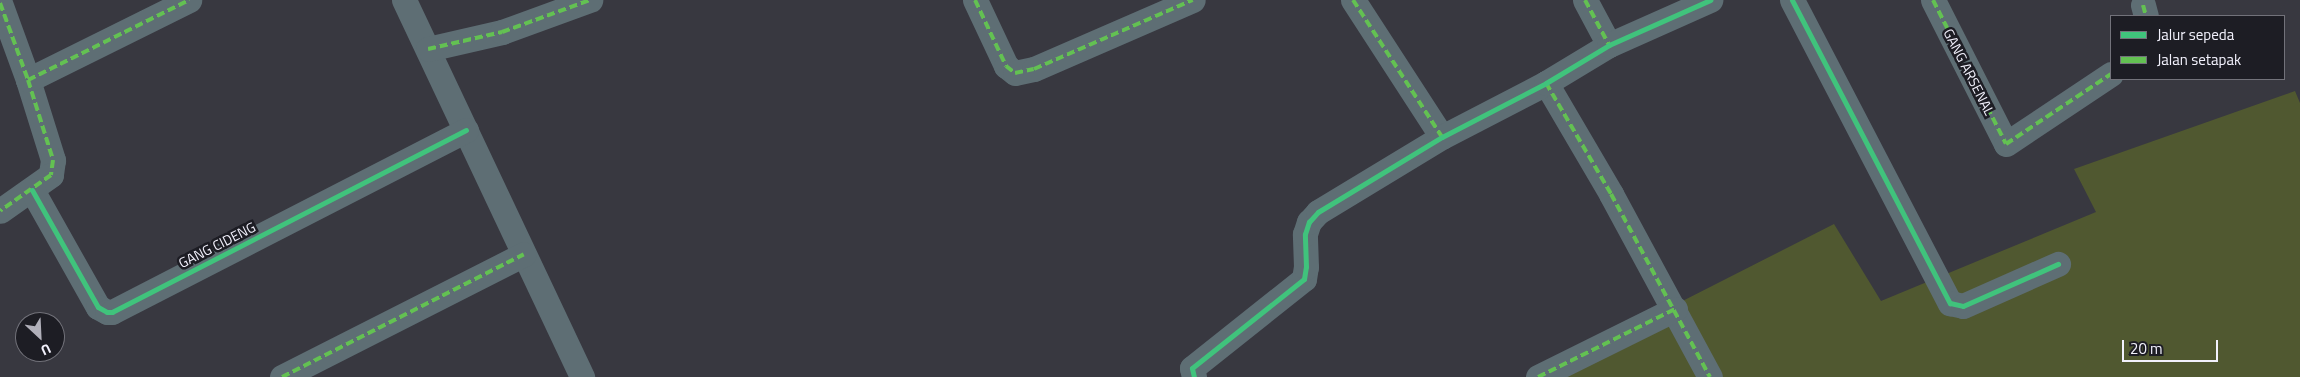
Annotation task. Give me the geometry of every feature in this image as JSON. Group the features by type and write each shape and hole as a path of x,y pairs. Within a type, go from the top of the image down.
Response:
{"street":[{"path":"28,80 188,0"},
{"path":"404,0 582,377"},
{"path":"428,49 502,32 590,0"},
{"path":"975,0 1006,66 1015,73 1024,73 1193,0"},
{"path":"1353,0 1442,137"},
{"path":"1585,0 1609,45"},
{"path":"1194,377 1192,368 1304,278 1306,267 1305,234 1309,222 1318,212 1442,137 1546,83 1609,45 1710,0"},
{"path":"1792,0 1950,303 1963,306 2058,264"},
{"name":"GANG ARSENAL","path":"1933,0 2006,144 2110,75"},
{"path":"0,3 28,80 53,160 51,175 0,211"},
{"path":"1546,83 1612,194 1710,377"},
{"name":"GANG CIDENG","path":"32,190 98,307 107,312 112,312 466,130"},
{"path":"282,377 524,254"},
{"path":"1538,377 1675,309"}],"green space":[{"path":"2295,91 2300,103 2300,377 1533,377 1834,224 1881,301 2096,212 2074,169"}],"marked path":[{"path":"28,80 189,0"},
{"path":"428,49 502,32 590,0"},
{"path":"975,0 1006,66 1015,73 1034,69 1193,0"},
{"path":"1353,0 1442,137"},
{"path":"1585,0 1609,45"},
{"path":"1933,0 2006,144 2110,75"},
{"path":"0,3 28,80 53,160 51,175 0,211"},
{"path":"2143,5 2146,15"},
{"path":"1546,83 1611,194 1710,377"},
{"path":"282,377 524,254"},
{"path":"1538,377 1675,309"}],"cycle path":[{"path":"1194,377 1192,368 1304,279 1306,267 1305,234 1309,222 1318,212 1442,137 1546,83 1609,45 1710,0"},
{"path":"1792,0 1950,303 1963,306 2058,264"},
{"path":"32,190 98,307 107,312 112,312 466,130"}]}
